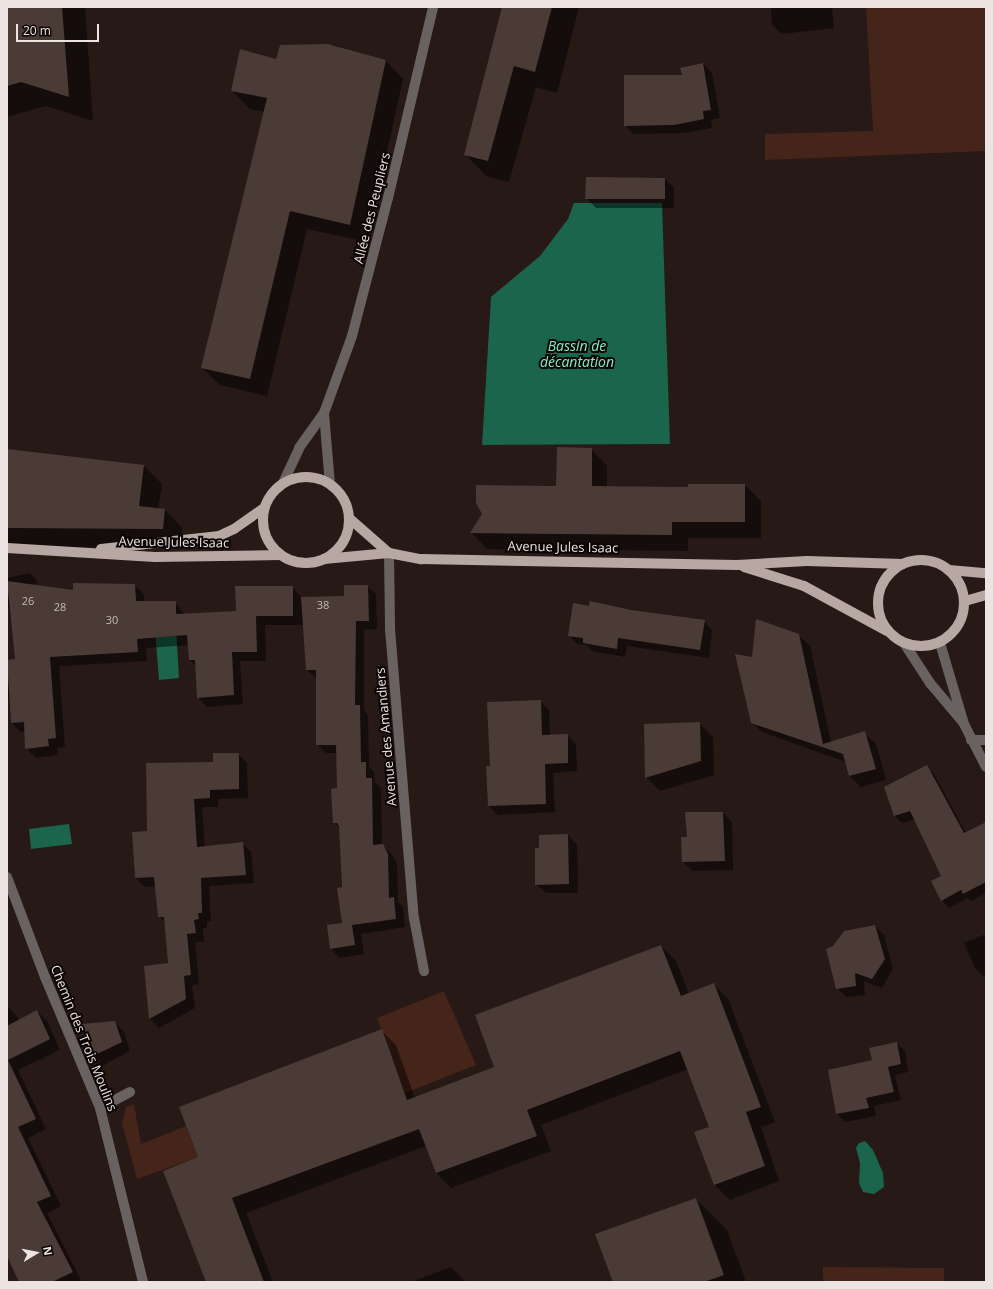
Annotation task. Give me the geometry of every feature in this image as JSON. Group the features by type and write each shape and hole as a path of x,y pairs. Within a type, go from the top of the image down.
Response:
{"main road":[{"path":"349,518 343,540 338,549 324,559 310,563 294,562 280,555 271,546 265,534 264,508 271,494 283,483 298,477 315,478 330,484 340,494 349,518 389,553"},
{"name":"Avenue Jules Isaac","path":"67,552 219,536 234,529 264,508"},
{"name":"Avenue Jules Isaac","path":"7,548 155,557 280,555"},
{"name":"Avenue Jules Isaac","path":"324,559 389,553 421,559 737,565 807,561 903,564"},
{"path":"949,570 962,589 965,602 959,626 950,636 940,643 916,647 904,643 888,631 878,609 879,595 883,582 892,572 903,564 926,560 949,570 986,573"},
{"name":"Avenue Jules Isaac","path":"737,565 804,586 888,631"},
{"path":"965,602 986,595"}],"street":[{"name":"Allée des Peupliers","path":"283,483 299,448 324,413 364,293 433,7"},
{"name":"Allée des Peupliers","path":"324,413 330,484"},
{"name":"Avenue des Amandiers","path":"389,553 390,629 414,918 424,971"},
{"path":"904,643 930,683 964,724"},
{"path":"940,643 964,724 986,767"},
{"path":"971,740 986,740"},
{"name":"Chemin des Trois Moulins","path":"7,877 45,977 100,1108 144,1282"},
{"path":"100,1108 130,1092"}],"shaded area":[{"path":"866,7 986,7 986,151 765,160 765,134 873,131"},
{"path":"444,991 476,1065 405,1093 377,1018"},
{"path":"134,1104 141,1144 186,1126 198,1157 137,1179 122,1123 126,1107"},
{"path":"823,1267 944,1268 944,1282 823,1282"}],"water":[{"name":"Bassin de décantation","path":"574,203 662,203 670,444 482,445 491,297 540,256 568,219"},
{"path":"176,628 179,678 159,680 155,630"},
{"path":"69,824 72,844 31,849 29,829"},
{"path":"865,1141 873,1150 883,1173 884,1187 874,1194 863,1192 859,1183 860,1163 856,1148 859,1143"}],"building":[{"path":"7,7 62,7 69,97 21,82 7,86"},
{"path":"502,7 552,7 535,72 514,66 488,161 464,155"},
{"path":"328,44 386,60 350,225 290,211 250,379 201,368 267,98 231,91 240,49 276,59 280,45"},
{"path":"703,63 711,110 703,111 704,119 674,125 624,126 624,75 682,75 680,68"},
{"path":"586,177 665,178 665,199 585,199"},
{"path":"557,447 592,448 592,486 688,487 688,484 745,484 745,522 672,522 672,535 470,533 482,514 476,503 476,485 556,486"},
{"path":"7,449 144,465 139,506 165,509 163,529 7,528"},
{"path":"7,581 73,590 73,583 135,584 136,601 176,601 176,614 236,611 235,586 293,586 293,616 256,616 257,652 232,652 234,695 197,698 195,660 189,660 187,635 137,639 138,652 50,657 56,738 48,739 49,746 25,749 24,722 11,723 7,660 15,659"},
{"path":"344,585 368,585 369,621 356,621 355,705 360,705 361,762 366,762 366,778 372,778 373,845 383,844 388,854 389,898 394,897 396,919 352,925 355,945 330,949 327,925 342,923 337,888 342,887 339,826 337,823 333,823 331,789 337,788 336,745 316,745 316,670 306,670 301,597 344,596"},
{"path":"590,601 631,610 705,620 700,650 618,638 617,649 583,643 583,638 568,636 573,603 589,606"},
{"path":"756,619 799,634 823,744 865,731 876,769 849,776 843,754 751,723 735,654 752,657"},
{"path":"541,700 542,735 568,734 568,763 545,764 546,804 488,806 486,766 490,766 487,702"},
{"path":"700,722 701,761 645,778 644,724"},
{"path":"213,753 239,753 239,789 210,790 210,798 194,799 197,847 243,842 246,875 201,878 202,913 198,913 199,919 194,920 196,933 187,934 191,975 184,976 186,999 149,1019 144,966 168,963 164,917 158,917 154,877 135,878 132,832 147,831 146,763 213,762"},
{"path":"927,765 964,833 986,822 986,882 963,894 961,890 941,901 931,881 941,876 910,811 894,816 884,787"},
{"path":"685,812 723,812 725,861 682,862 681,837 687,837"},
{"path":"568,834 569,884 535,885 535,848 539,848 539,835"},
{"path":"875,925 885,959 872,979 855,973 856,986 836,989 826,949 833,946 844,931"},
{"path":"661,945 681,996 714,983 761,1107 746,1112 765,1166 714,1185 694,1132 709,1127 680,1051 527,1110 537,1136 436,1173 419,1129 232,1198 264,1282 206,1282 163,1171 198,1157 179,1107 382,1029 407,1100 494,1067 475,1015"},
{"path":"37,1010 50,1039 8,1060 36,1119 18,1127 51,1196 37,1202 73,1272 52,1282 19,1282 7,1256 7,1026"},
{"path":"115,1021 122,1042 93,1056 82,1024"},
{"path":"897,1042 901,1064 888,1067 894,1092 866,1098 869,1108 836,1114 828,1070 872,1060 869,1048"},
{"path":"696,1198 724,1275 704,1282 613,1282 595,1234"}]}
